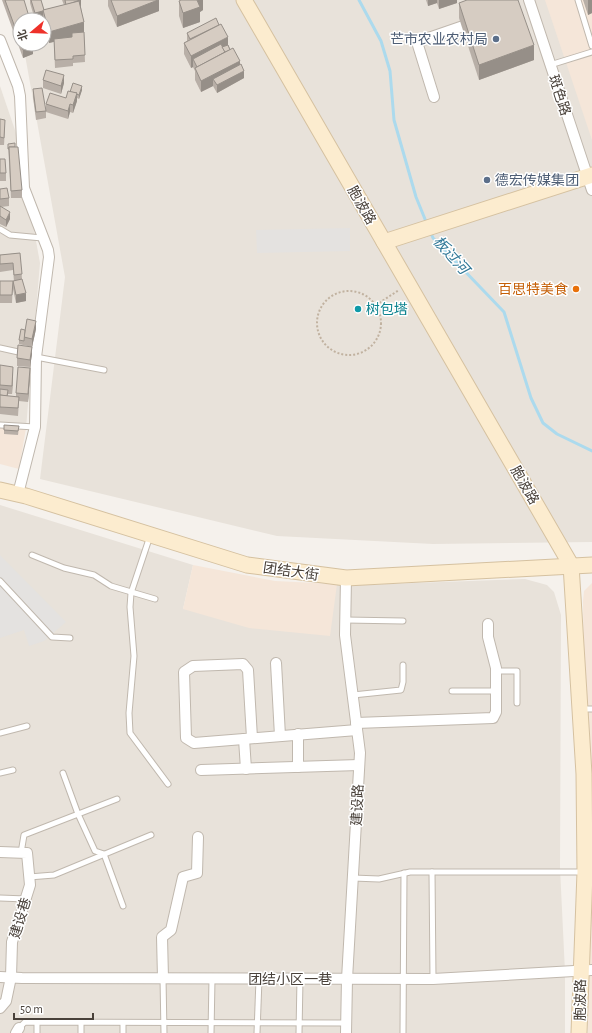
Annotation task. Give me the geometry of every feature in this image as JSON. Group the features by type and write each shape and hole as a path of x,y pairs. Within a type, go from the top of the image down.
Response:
{"main road":[{"name":"胞波路","path":"244,0 571,565 586,709 584,774 586,971 579,1033"},
{"path":"384,242 441,223 590,180"},
{"name":"团结大街","path":"0,490 18,494 247,565 346,578 592,565"}],"street":[{"name":"斑色路","path":"527,3 590,180"},
{"path":"434,97 417,42 485,18"},
{"path":"0,40 18,86 23,136 24,188 42,238 48,250 36,357 35,427 18,494"},
{"name":"建设路","path":"346,578 346,635 357,726 359,765 346,979 346,1028"},
{"path":"246,769 248,738 248,670 243,664 193,666 184,672 186,738 194,743 248,738 280,736 357,726 493,718 496,712 496,672 488,637 488,624"},
{"path":"276,662 280,736"},
{"path":"298,734 298,767"},
{"path":"201,770 359,765"},
{"path":"162,978 162,937 171,930 183,877 196,873 198,837"},
{"path":"0,852 21,853"},
{"name":"建设巷","path":"0,1008 6,1001 11,978 12,942 30,885 28,854 21,853"},
{"name":"团结小区一巷","path":"0,976 11,978 433,979 586,971"}],"lane":[{"path":"578,0 592,46"},
{"path":"550,65 592,52"},
{"path":"0,229 10,235 42,238"},
{"path":"0,348 36,357 104,370"},
{"path":"0,425 35,427"},
{"path":"150,535 131,593 130,607 134,656 129,713 130,733 168,784"},
{"path":"32,555 64,568 94,575 111,586 155,599"},
{"path":"0,581 52,637 70,638"},
{"path":"346,620 403,621"},
{"path":"353,695 401,690 403,682 403,665"},
{"path":"496,672 517,671 517,703"},
{"path":"452,691 496,691"},
{"path":"0,733 28,726"},
{"path":"0,773 13,770"},
{"path":"63,772 78,814 95,851 104,854"},
{"path":"21,853 24,835 117,799"},
{"path":"29,877 54,875 151,835"},
{"path":"104,854 123,906"},
{"path":"352,878 379,879 404,873 432,872 585,872"},
{"path":"432,872 433,979"},
{"path":"403,1033 404,873"},
{"path":"0,898 26,899"},
{"path":"162,978 164,1033"},
{"path":"211,1033 212,979"},
{"path":"257,1033 259,979"},
{"path":"299,1033 300,979"},
{"path":"17,1031 25,1022 299,1023 346,1028"},
{"path":"37,1022 37,1033"},
{"path":"81,1023 81,1033"},
{"path":"123,1023 123,1033"}],"path":[{"path":"376,305 408,284"},
{"path":"356,291 366,295 376,305 380,311 382,321 381,332 376,342 368,350 348,356 337,353 328,347 321,339 317,328 317,317 321,307 327,299 336,293 356,291"}],"shaded area":[{"path":"14,0 592,0 592,542 433,544 277,536 40,479 65,277 24,52 52,52 52,12 18,12"},
{"path":"545,0 592,0 592,140"},
{"path":"0,86 17,136 40,263 26,428 0,424"},
{"path":"350,228 350,251 257,253 256,230"},
{"path":"0,424 26,428 19,469 0,464"},
{"path":"0,505 193,565 183,609 337,584 361,585 525,579 547,585 554,592 561,615 560,868 565,972 565,1033 0,1033"},
{"path":"0,555 66,622 44,641 29,646 24,630 0,638"},
{"path":"193,565 275,581 337,584 330,636 249,628 183,609"},
{"path":"592,583 592,1033 588,1033 583,601 584,591"}],"building":[{"path":"5,0 24,0 28,12 12,12 12,19"},
{"path":"31,0 41,0 44,10 35,12"},
{"path":"65,0 80,0 66,5"},
{"path":"111,0 158,0 117,16"},
{"path":"197,0 200,7 183,13 179,1"},
{"name":"芒市农业农村局","path":"467,0 518,0 534,45 479,65 459,3"},
{"path":"79,1 84,22 52,31 52,12 44,12 43,10"},
{"path":"216,18 219,25 190,39 187,33"},
{"path":"221,24 228,37 191,56 184,43"},
{"path":"84,32 85,55 73,56 73,59 55,60 54,39 72,37 72,33"},
{"path":"221,44 225,52 197,67 193,59"},
{"path":"228,45 230,50 225,52 222,47"},
{"path":"233,48 240,61 201,81 195,68"},
{"path":"241,64 244,71 217,85 213,79"},
{"path":"46,70 64,75 61,86 43,80"},
{"path":"73,83 82,86 79,95 76,94 77,93 70,92"},
{"path":"42,88 46,111 36,112 33,89"},
{"path":"68,91 77,93 73,105 70,104 68,111 46,104 50,93 66,98"},
{"path":"0,119 5,120 4,138 0,137"},
{"path":"15,143 15,147 9,147 8,149 8,144"},
{"path":"9,147 18,147 22,190 11,191"},
{"path":"0,159 5,159 6,173 0,173"},
{"path":"7,188 9,198 0,199 0,189"},
{"path":"0,206 10,212 6,220 0,216"},
{"path":"20,253 22,274 14,275 13,263 0,264 0,255"},
{"path":"22,279 26,293 16,295 13,281"},
{"path":"0,281 13,281 12,295 0,295"},
{"path":"27,319 36,321 32,339 24,337"},
{"path":"21,329 25,330 24,341 19,340"},
{"path":"18,345 32,347 30,360 17,358"},
{"path":"0,365 13,367 12,386 0,385"},
{"path":"18,367 30,368 28,394 16,393"},
{"path":"0,389 8,390 7,396 0,395"},
{"path":"0,395 19,397 18,408 0,407"},
{"path":"4,425 19,426 18,431 4,430"}],"waterway":[{"name":"板过河","path":"359,0 381,41 390,71 394,120 416,197 427,224"},
{"name":"板过河","path":"430,231 433,238 504,312 531,398 543,423 557,434 592,451"}],"place":[{"name":"芒市农业农村局","path":"496,39"},
{"name":"德宏传媒集团","path":"487,180"},
{"name":"百思特美食","path":"576,289"},
{"name":"树包塔","path":"358,309"}]}
